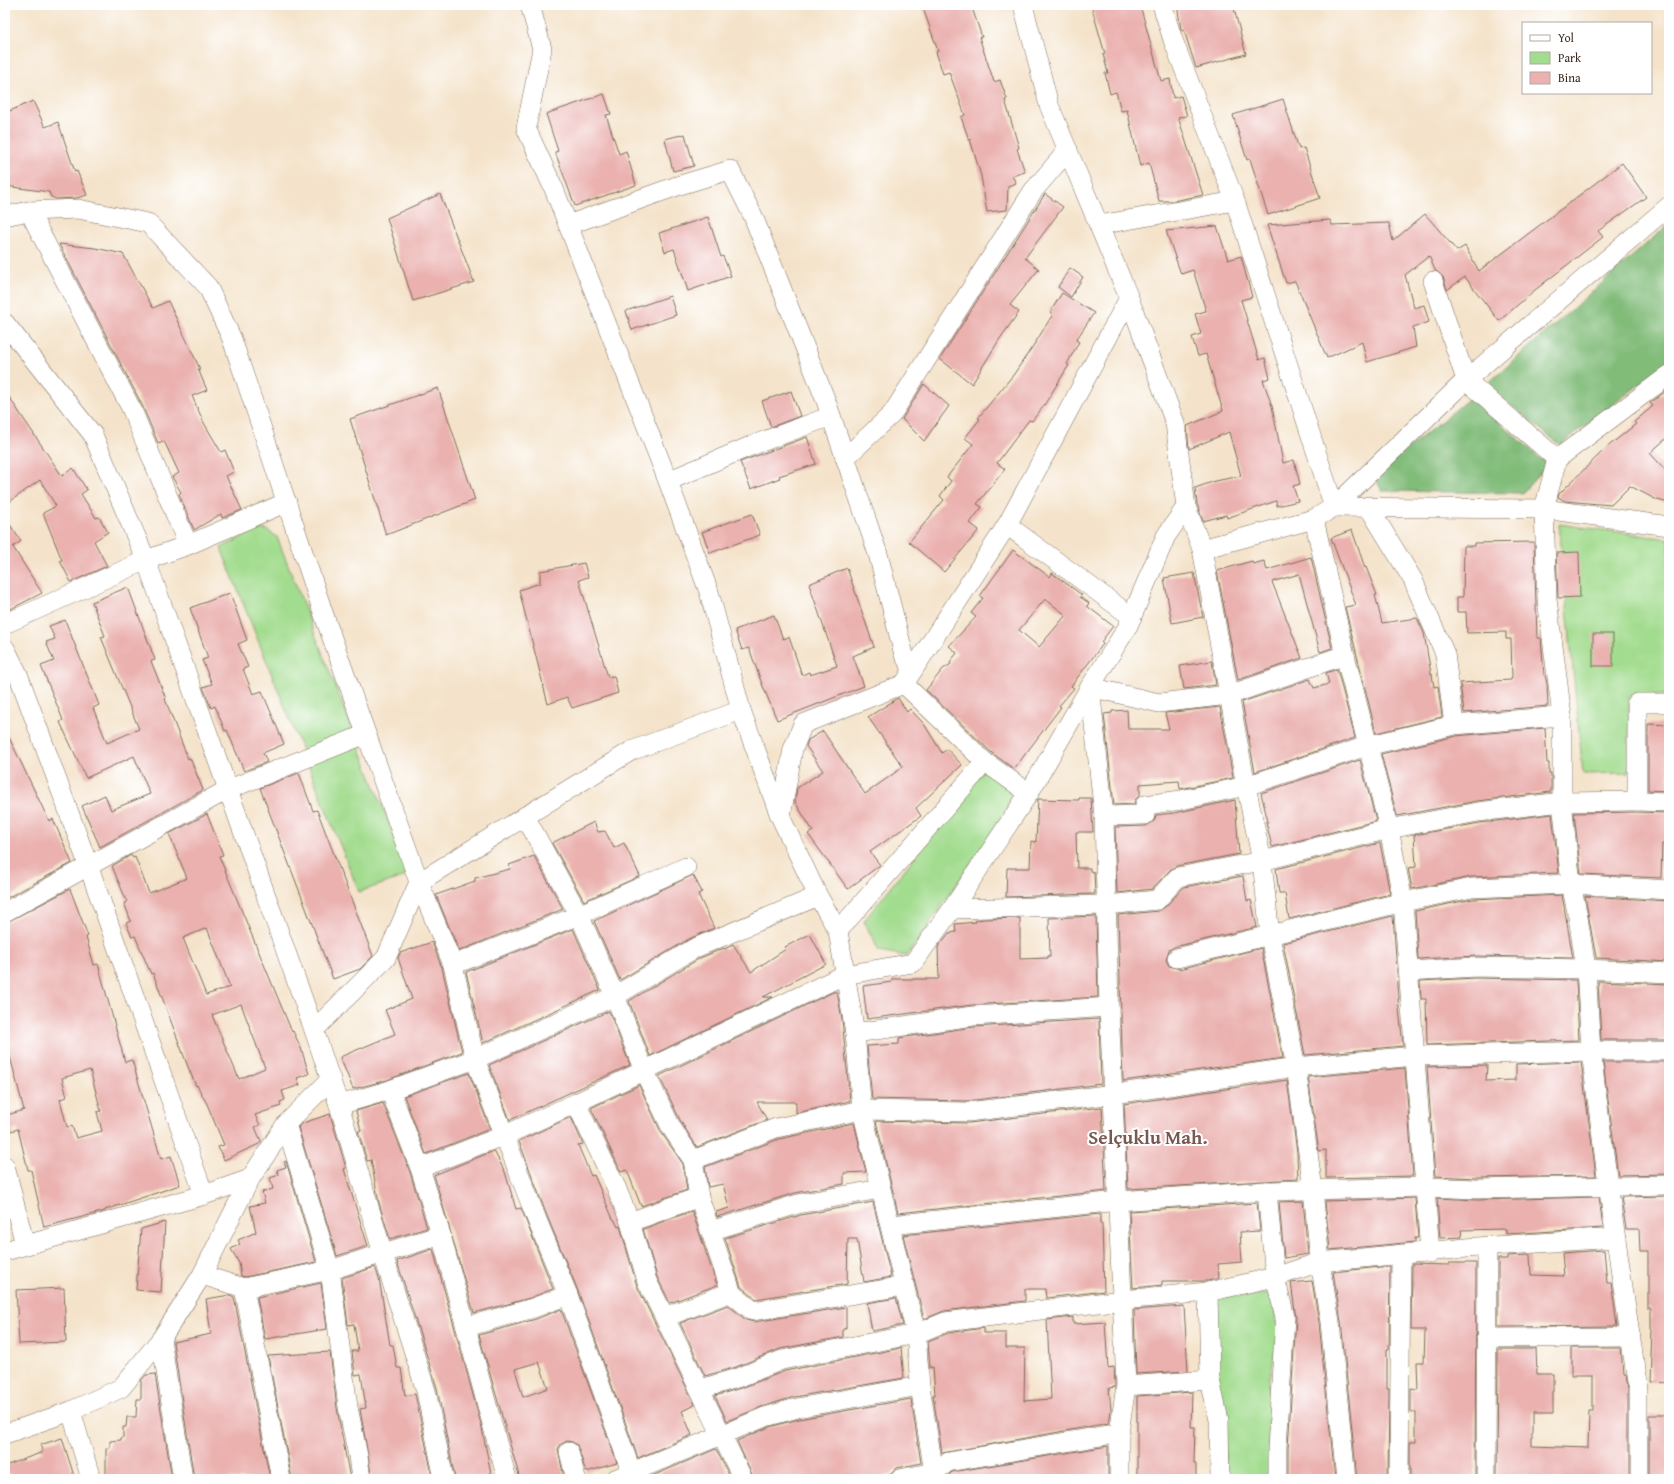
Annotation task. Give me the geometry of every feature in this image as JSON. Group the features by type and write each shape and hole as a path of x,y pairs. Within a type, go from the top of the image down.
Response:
{"street":[{"path":"530,5 542,49 526,128 554,189 668,481 709,592 741,710 780,816 818,896 838,931 844,976 855,1033 862,1110 880,1189 891,1225 916,1334 920,1386 934,1476"},
{"path":"1024,5 1049,105 1129,298 1175,422 1186,507 1202,549 1246,786 1262,861 1270,936 1296,1067 1313,1189 1320,1262 1330,1322 1346,1479"},
{"path":"1162,5 1173,40 1235,201 1334,507"},
{"path":"845,458 892,414 1034,191 1068,150"},
{"path":"568,225 677,186 730,170 753,216 831,416 878,554 909,677 985,762 1029,793"},
{"path":"1099,225 1235,201"},
{"path":"1202,549 1314,519 1334,507 1466,380 1669,207"},
{"path":"5,216 29,211 78,209 148,223 208,287 232,339 287,502 299,543 418,882 453,966 475,1059 568,1295 627,1477 765,1417 797,1408 920,1386"},
{"path":"29,211 132,410 188,545"},
{"path":"1433,281 1466,380 1557,459"},
{"path":"780,816 793,749 803,724 909,677 1007,525 1129,298"},
{"path":"5,324 93,436 146,560 331,1079 383,1254 426,1391 444,1479"},
{"path":"1638,1479 1638,1389 1608,1185 1591,1051 1586,969 1578,917 1570,884 1562,802 1562,716 1546,599 1544,509 1557,459 1669,375"},
{"path":"668,481 753,445 831,416"},
{"path":"5,624 146,560 188,545 287,502"},
{"path":"1334,507 1368,506 1544,509 1669,526"},
{"path":"1368,506 1413,580 1445,654 1454,725"},
{"path":"420,1168 505,1135 576,1103 844,976 913,963 952,909 1029,793 1090,686 1127,628 1166,536 1186,507"},
{"path":"1314,519 1367,746 1389,829 1403,902 1430,1253"},
{"path":"1007,525 1132,617"},
{"path":"5,648 18,674 90,867 204,1194"},
{"path":"1090,686 1160,702 1229,695 1345,655"},
{"path":"1090,686 1104,816 1109,1007 1126,1386 1119,1433 1119,1479"},
{"path":"1637,801 1637,703 1669,703"},
{"path":"314,1030 386,958 418,882 631,751 741,710"},
{"path":"1104,816 1145,815 1145,805 1181,800 1246,786 1367,746 1454,725 1562,716"},
{"path":"5,912 90,867 227,790 366,734"},
{"path":"838,931 985,762"},
{"path":"952,909 1107,906 1157,900 1178,877 1262,861 1389,829 1478,812 1562,802 1669,802"},
{"path":"525,816 579,915 644,1071 671,1127 693,1160 699,1197 731,1292 753,1311 904,1286"},
{"path":"453,966 579,915 686,867"},
{"path":"1177,958 1403,902 1472,888 1570,884 1669,890"},
{"path":"339,1105 390,1090 475,1059 614,996 695,948 818,896"},
{"path":"1409,972 1476,967 1586,969 1669,973"},
{"path":"855,1033 973,1016 1109,1007"},
{"path":"693,1160 776,1128 862,1110 968,1112 1114,1094 1296,1067 1415,1056 1591,1051 1669,1051"},
{"path":"5,1434 71,1411 121,1388 161,1339 202,1275 250,1179 286,1124 331,1079"},
{"path":"390,1090 420,1168 441,1235 507,1479"},
{"path":"576,1103 616,1187 630,1222 647,1281 701,1389 743,1479"},
{"path":"286,1124 330,1270 348,1407 361,1479"},
{"path":"5,1166 26,1245"},
{"path":"5,1251 204,1194 250,1179"},
{"path":"891,1225 1118,1201 1313,1189 1424,1187 1477,1189 1608,1185 1669,1185"},
{"path":"710,1231 798,1204 880,1189"},
{"path":"1267,1192 1275,1277 1285,1317 1277,1448 1277,1479"},
{"path":"630,1222 699,1197"},
{"path":"202,1275 244,1288 330,1270 441,1235"},
{"path":"701,1389 740,1377 782,1360 916,1334 945,1322 1122,1300 1208,1292 1275,1277 1320,1262 1401,1254 1616,1238"},
{"path":"1486,1479 1486,1338 1488,1247"},
{"path":"1399,1479 1401,1254"},
{"path":"244,1288 281,1479"},
{"path":"665,1317 731,1292"},
{"path":"1208,1292 1210,1380 1219,1420 1220,1479"},
{"path":"466,1327 533,1308 568,1295"},
{"path":"1486,1338 1631,1337"},
{"path":"161,1339 183,1479"},
{"path":"1126,1386 1210,1380"},
{"path":"71,1411 91,1479"},
{"path":"900,1479 934,1476 948,1462 1119,1433"},
{"path":"569,1452 576,1479"}],"green space":[{"path":"1669,224 1669,362 1560,445 1486,385"},
{"path":"1471,397 1548,465 1522,493 1382,491 1374,476"},
{"path":"1559,524 1669,539 1669,695 1629,696 1629,773 1583,774"},
{"path":"258,529 267,530 277,537 405,864 406,876 359,892 221,548"},
{"path":"985,768 1017,797 907,956 879,951 864,921"},
{"path":"1273,1294 1279,1334 1269,1382 1271,1479 1228,1479 1212,1361 1217,1296"}],"building":[{"path":"922,5 971,5 982,37 979,37 994,82 1000,80 1007,99 1005,100 1019,148 1017,149 1025,172 1012,176 1016,183 1008,186 1007,210 987,212 981,176 970,139 969,140 961,117 965,115 949,72 943,74 936,52 938,51"},
{"path":"1091,5 1140,5 1161,81 1170,79 1173,98 1181,96 1187,116 1178,117 1203,195 1173,201 1159,201 1149,163 1140,166 1127,110 1121,111 1116,92 1110,94 1105,73 1108,73 1103,54 1105,54"},
{"path":"1177,5 1233,5 1246,54 1196,68 1184,30 1182,31 1181,29"},
{"path":"604,94 611,114 606,115 619,154 626,151 636,185 575,206 555,152 558,151 546,114"},
{"path":"1283,99 1299,149 1304,148 1320,198 1268,215 1250,159 1247,160 1233,115"},
{"path":"33,101 45,127 58,122 75,172 77,171 87,195 77,198 56,199 51,197 49,192 5,186 5,113"},
{"path":"685,134 694,166 673,171 665,139"},
{"path":"1622,163 1646,197 1598,231 1603,237 1535,290 1499,321 1465,277 1447,290 1443,277 1435,270 1429,256 1405,275 1414,308 1424,305 1429,322 1413,327 1416,347 1367,362 1362,342 1327,358 1295,281 1286,283 1267,225 1330,220 1332,225 1389,223 1393,241 1425,214 1457,251 1465,246 1479,271"},
{"path":"440,194 474,282 413,301 387,218"},
{"path":"1045,194 1063,207 1025,258 1039,269 1010,305 1019,312 999,340 972,384 940,359"},
{"path":"708,217 721,257 723,256 731,276 688,291 674,249 665,252 659,233"},
{"path":"1217,226 1228,260 1241,256 1252,297 1241,300 1259,360 1265,358 1270,378 1263,380 1272,406 1283,463 1294,460 1300,484 1293,486 1298,501 1277,506 1276,501 1227,518 1226,515 1203,521 1197,504 1195,488 1215,481 1241,476 1229,432 1189,449 1187,426 1223,411 1206,354 1198,356 1192,337 1201,334 1195,314 1206,311 1193,270 1181,274 1166,231"},
{"path":"59,244 95,248 123,254 153,308 168,301 200,369 198,369 207,390 192,396 204,423 221,452 225,450 234,472 226,476 242,510 222,518 221,514 194,530 179,494 181,492 172,477 179,473 164,441 158,443 142,405"},
{"path":"1070,268 1083,277 1071,297 1058,287"},
{"path":"1062,293 1094,313 1076,340 1079,342 1067,364 1069,365 1043,407 1032,421 1029,420 997,463 1005,469 977,504 982,507 970,523 979,530 944,572 909,542 944,500 940,496 951,481 947,477 973,444 965,438 980,419 978,418 1014,374 1037,340 1053,314 1050,312"},
{"path":"670,296 676,315 632,330 626,311"},
{"path":"924,384 949,406 924,441 902,419"},
{"path":"438,388 475,500 386,535 350,419"},
{"path":"1669,389 1669,436 1650,453 1669,474 1669,503 1657,500 1630,486 1611,505 1565,501 1558,497 1559,494 1606,448 1636,424 1634,422 1653,406 1650,403"},
{"path":"5,391 62,476 73,468 87,490 81,494 96,518 99,517 108,532 94,541 107,566 71,582 60,561 62,560 43,513 56,506 40,480 5,505"},
{"path":"791,391 800,416 771,427 762,401"},
{"path":"807,437 816,464 779,476 780,478 751,489 740,462"},
{"path":"752,514 760,535 710,553 702,532"},
{"path":"5,518 21,541 13,547 42,593 5,612"},
{"path":"1352,530 1365,568 1366,567 1377,595 1375,595 1382,623 1417,618 1424,633 1434,687 1438,686 1442,717 1376,733 1345,607 1356,605 1331,538"},
{"path":"1534,542 1537,638 1541,638 1544,675 1547,684 1548,706 1464,713 1460,683 1511,680 1512,676 1511,639 1506,639 1506,632 1467,633 1466,612 1457,612 1457,597 1463,597 1464,546 1474,546 1474,543"},
{"path":"1013,550 1050,577 1052,573 1082,595 1080,597 1089,603 1087,606 1113,626 1101,642 1103,644 1071,686 1074,688 1059,706 1061,707 1014,769 992,753 926,690 943,669 951,664 950,662 957,653 949,646 976,617 971,613 983,598 980,596","holes":["1045,599 1066,615 1039,647 1019,630"]},
{"path":"1579,552 1580,597 1558,598 1556,553"},
{"path":"1311,557 1332,648 1320,652 1299,574 1272,582 1302,658 1238,680 1217,571 1252,561 1253,564 1264,561 1267,570"},
{"path":"584,563 588,577 579,580 608,677 614,676 618,693 572,708 567,697 548,704 519,590 540,583 540,571"},
{"path":"847,568 874,647 853,656 864,686 777,720 749,648 742,650 735,630 774,615 783,639 789,637 802,675 809,672 810,675 837,666 809,584"},
{"path":"1194,573 1203,617 1172,623 1164,578"},
{"path":"128,587 155,660 151,661 165,699 188,759 190,758 203,790 100,847 82,806 105,795 111,810 150,794 134,756 86,778 60,722 63,720 41,666 54,661 46,642 55,639 49,626 65,620 99,705 93,708 107,743 139,729 101,637 105,636 92,602"},
{"path":"230,593 247,640 238,644 248,667 243,669 253,694 262,691 284,744 263,753 267,762 244,771 227,730 225,731 215,706 211,708 203,687 212,684 202,660 208,658 190,608"},
{"path":"1593,634 1613,634 1613,666 1593,666"},
{"path":"1212,661 1216,685 1184,689 1180,666"},
{"path":"1337,669 1355,738 1255,772 1242,702 1310,679 1314,688 1329,684 1326,673"},
{"path":"898,698 907,712 910,709 924,724 942,753 947,749 962,765 916,808 921,816 870,852 880,865 848,889 808,834 813,831 795,802 797,788 823,771 806,746 808,740 823,731 865,794 903,767 868,717"},
{"path":"1220,707 1233,778 1180,789 1179,781 1140,784 1140,795 1135,800 1134,804 1114,805 1104,714 1112,713 1112,711 1127,710 1128,729 1169,729 1165,713"},
{"path":"1648,724 1669,725 1669,791 1648,790"},
{"path":"1545,728 1547,763 1549,763 1549,773 1551,773 1551,792 1477,801 1397,816 1381,754 1456,736"},
{"path":"5,729 49,821 53,819 72,863 5,899"},
{"path":"1360,760 1376,821 1272,847 1261,793"},
{"path":"299,773 313,811 317,810 373,956 360,969 333,979 260,788"},
{"path":"1079,798 1091,798 1093,832 1076,832 1077,868 1090,868 1090,871 1094,872 1095,894 1006,897 1007,868 1030,868 1031,841 1036,842 1038,799 1079,800"},
{"path":"1235,800 1239,854 1176,866 1170,870 1152,889 1117,893 1115,827 1146,826 1154,821 1156,815 1174,813"},
{"path":"1574,813 1669,813 1669,845 1662,844 1661,878 1581,874"},
{"path":"207,814 223,855 219,856 292,1032 293,1031 301,1048 309,1074 297,1078 300,1085 282,1091 285,1100 280,1102 281,1106 255,1115 260,1125 255,1127 261,1141 259,1144 224,1160 218,1147 224,1145 207,1104 197,1085 196,1086 188,1067 153,973 151,974 135,936 132,937 126,923 131,921 124,903 127,902 112,866 131,855 133,858 135,857 149,893 187,878 169,834","holes":["207,928 230,987 206,995 183,938","241,1004 265,1068 239,1079 212,1015"]},
{"path":"1552,814 1559,873 1471,877 1412,889 1408,868 1416,867 1414,835 1480,823"},
{"path":"594,822 598,832 605,831 614,848 624,843 640,876 584,901 552,843"},
{"path":"1380,843 1390,894 1289,919 1285,893 1279,893 1276,869"},
{"path":"534,856 563,909 459,951 436,895 475,881 475,878 510,869 509,865"},
{"path":"693,875 702,892 698,894 714,928 689,939 620,980 594,921"},
{"path":"1243,876 1247,901 1251,900 1257,927 1174,947 1169,950 1166,960 1169,966 1180,969 1261,948 1283,1058 1123,1081 1118,915 1159,911 1165,907 1184,887"},
{"path":"70,889 88,936 86,937 94,965 98,964 125,1062 132,1060 161,1159 171,1156 180,1185 105,1211 44,1227 31,1170 28,1170 18,1129 11,1131 7,1115 24,1110 8,1049 5,1050 5,923","holes":["90,1070 101,1111 97,1112 102,1131 76,1138 72,1126 67,1127 60,1099 67,1097 62,1078"]},
{"path":"1562,895 1573,958 1476,956 1418,959 1415,911 1473,899"},
{"path":"1585,896 1669,901 1669,962 1596,958"},
{"path":"1096,916 1098,997 972,1005 867,1019 863,986 892,982 892,979 939,979 938,947 949,933 956,932 955,924 976,922 976,920 984,919 1020,918 1020,959 1048,958 1048,956 1050,956 1049,918"},
{"path":"1393,916 1398,999 1403,1046 1305,1055 1283,943"},
{"path":"573,929 600,990 483,1043 466,972"},
{"path":"810,934 826,964 763,997 773,997 650,1056 629,1001 700,958 724,948 725,949 733,944 751,972 786,949 785,947"},
{"path":"432,942 442,968 462,1052 387,1080 353,1089 340,1057 395,1034 385,1010 412,999 398,958 400,953"},
{"path":"1476,978 1576,980 1579,1040 1427,1045 1426,999 1421,999 1420,981"},
{"path":"1598,981 1669,984 1669,1040 1601,1040"},
{"path":"833,992 837,992 842,1019 850,1101 796,1113 796,1102 757,1102 767,1120 697,1147 681,1122 659,1076"},
{"path":"609,1011 630,1065 510,1120 489,1065"},
{"path":"1099,1019 1101,1084 967,1101 872,1099 867,1046 899,1044 899,1038 974,1027"},
{"path":"1581,1062 1596,1176 1477,1178 1435,1176 1427,1067 1487,1065 1486,1081 1516,1080 1516,1064"},
{"path":"1603,1062 1669,1062 1669,1174 1618,1175"},
{"path":"1405,1068 1413,1176 1326,1178 1326,1150 1319,1151 1308,1077"},
{"path":"469,1073 490,1129 426,1154 404,1096"},
{"path":"1287,1080 1297,1152 1298,1179 1128,1189 1124,1104"},
{"path":"639,1085 661,1132 683,1164 687,1190 641,1206 627,1170 621,1172 591,1108"},
{"path":"383,1103 410,1172 427,1228 390,1239 379,1203 371,1160 367,1161 358,1131 361,1131 356,1111"},
{"path":"1102,1107 1106,1191 898,1213 876,1121 969,1123"},
{"path":"330,1114 346,1168 344,1169 368,1246 337,1256 298,1127 303,1123"},
{"path":"571,1117 583,1144 578,1145 591,1176 594,1175 613,1219 618,1227 620,1226 637,1286 695,1405 682,1411 692,1435 638,1458 578,1291 547,1216 519,1141"},
{"path":"854,1123 866,1172 844,1173 844,1184 795,1193 717,1217 716,1212 729,1208 723,1184 708,1187 705,1167 779,1139"},
{"path":"494,1151 505,1172 516,1209 521,1208 553,1289 530,1298 474,1313 434,1175"},
{"path":"286,1161 316,1262 245,1277 241,1276 239,1263 231,1249 240,1244 238,1240 256,1232 250,1206 265,1203 262,1192 273,1189 270,1178 279,1175 277,1170 286,1167 284,1162"},
{"path":"1669,1196 1669,1382 1650,1381 1652,1329 1651,1308 1648,1308 1648,1251 1640,1251 1639,1229 1626,1229 1621,1197"},
{"path":"1599,1197 1603,1228 1506,1234 1506,1229 1461,1230 1462,1237 1440,1238 1437,1198 1477,1200"},
{"path":"1415,1198 1418,1238 1415,1238 1415,1242 1330,1250 1325,1201"},
{"path":"1303,1201 1308,1254 1284,1258 1279,1202"},
{"path":"873,1202 891,1277 864,1282 857,1239 848,1239 847,1284 756,1299 741,1287 725,1238 801,1215"},
{"path":"1257,1203 1260,1231 1240,1232 1242,1262 1218,1264 1219,1278 1208,1281 1162,1281 1162,1285 1133,1288 1129,1211"},
{"path":"692,1211 717,1285 670,1303 657,1277 643,1229"},
{"path":"1100,1214 1100,1224 1102,1224 1104,1291 1046,1298 1045,1289 1025,1289 1025,1301 944,1311 924,1319 903,1235"},
{"path":"165,1222 161,1292 136,1290 141,1229"},
{"path":"433,1249 482,1428 492,1479 455,1479 437,1388 397,1261"},
{"path":"1604,1250 1607,1282 1611,1282 1617,1326 1498,1327 1498,1259 1507,1259 1507,1256 1530,1255 1531,1275 1564,1276 1562,1253"},
{"path":"1449,1263 1476,1263 1475,1479 1410,1479 1410,1442 1416,1442 1416,1412 1411,1412 1411,1389 1418,1390 1417,1362 1424,1362 1425,1330 1411,1330 1412,1264 1449,1265"},
{"path":"1390,1266 1389,1349 1387,1349 1387,1389 1389,1389 1388,1479 1357,1479 1341,1321 1333,1272"},
{"path":"375,1267 379,1278 390,1345 393,1345 397,1368 401,1368 405,1396 415,1394 433,1479 372,1479 360,1409 366,1408 361,1374 355,1375 352,1351 358,1351 354,1324 348,1325 342,1278"},
{"path":"1312,1281 1319,1323 1335,1479 1288,1479 1288,1448 1296,1318 1291,1283"},
{"path":"321,1283 327,1329 265,1339 257,1297"},
{"path":"64,1288 66,1342 19,1344 16,1290"},
{"path":"230,1295 234,1297 270,1479 194,1479 173,1342 211,1334 206,1299"},
{"path":"896,1298 903,1325 872,1331 867,1303"},
{"path":"728,1305 746,1320 754,1322 846,1307 846,1328 843,1329 843,1337 780,1349 736,1367 705,1376 680,1323"},
{"path":"1184,1306 1188,1371 1136,1374 1134,1310"},
{"path":"561,1309 617,1463 586,1472 577,1445 567,1441 561,1444 558,1449 564,1478 520,1479 479,1335 536,1319","holes":["539,1362 548,1388 523,1397 515,1369"]},
{"path":"1073,1317 1073,1324 1105,1322 1108,1368 1114,1367 1115,1385 1115,1387 1109,1388 1111,1410 1109,1423 942,1453 933,1395 935,1395 933,1367 930,1368 928,1341 948,1333 984,1328 984,1333 1006,1333 1006,1348 1025,1348 1024,1401 1051,1399 1047,1320"},
{"path":"901,1348 904,1378 794,1397 761,1407 727,1421 715,1396 744,1387 785,1371"},
{"path":"1571,1348 1621,1348 1623,1375 1625,1375 1627,1390 1627,1479 1497,1479 1498,1349 1536,1349 1537,1374 1553,1374 1553,1413 1532,1413 1532,1446 1588,1448 1589,1411 1593,1411 1593,1375 1571,1375"},
{"path":"330,1352 337,1408 350,1479 292,1479 268,1356"},
{"path":"155,1374 172,1479 106,1479 106,1449 110,1448 110,1441 121,1440 121,1438 123,1438 123,1427 126,1427 127,1417 136,1417 137,1399 141,1399 141,1381 146,1375"},
{"path":"1192,1392 1191,1427 1195,1427 1194,1463 1196,1463 1196,1479 1137,1479 1137,1396"},
{"path":"911,1399 921,1463 897,1468 890,1475 883,1476 883,1478 754,1479 737,1441 769,1427 799,1419"},
{"path":"1649,1415 1669,1415 1669,1479 1649,1479"},
{"path":"62,1438 75,1479 5,1479 5,1466 43,1452 40,1445"},
{"path":"1108,1446 1108,1479 948,1479 948,1476 952,1472"},
{"path":"716,1449 731,1479 645,1479"}],"district":[{"name":"Selçuklu Mah.","path":"1148,1137"}]}
